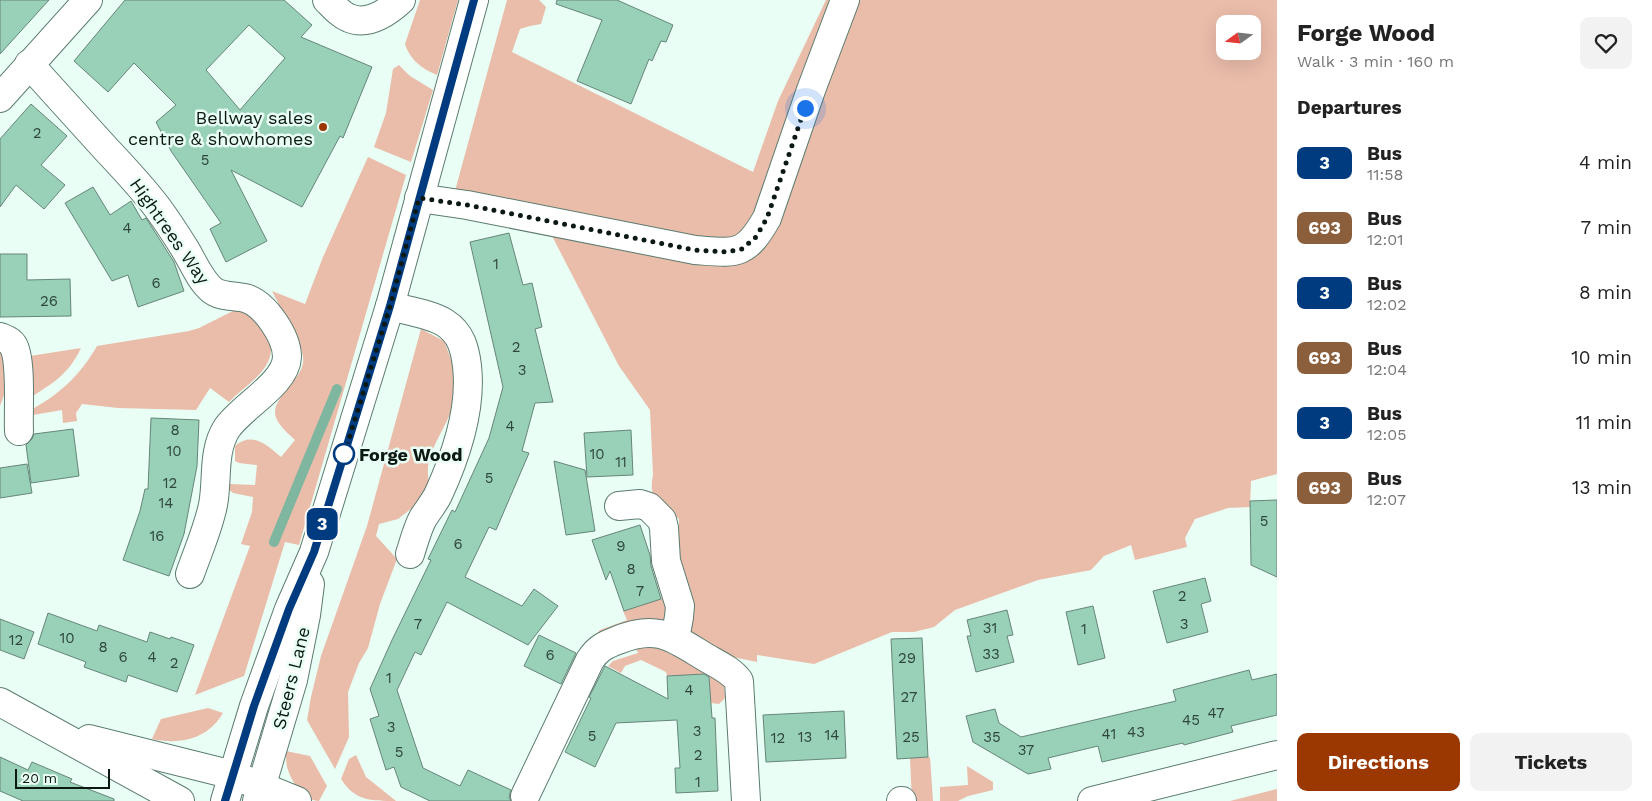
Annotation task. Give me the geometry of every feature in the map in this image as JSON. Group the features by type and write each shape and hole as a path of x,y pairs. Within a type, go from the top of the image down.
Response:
{"street":[{"path":"0,98 88,0"},
{"path":"328,0 337,10 350,19 368,20 384,13 400,0"},
{"name":"Steers Lane","path":"245,789 254,706 289,609 314,552 390,306 474,0"},
{"path":"419,198 467,205 695,250 726,252 742,249 756,237 767,218 845,0"},
{"name":"Hightrees Way","path":"29,64 141,188 172,228 199,273 212,290 217,293 248,299 261,308 273,321 286,348 286,362 279,376 234,420 222,437 217,456 213,502 190,574"},
{"path":"390,306 446,323 454,330 465,350 468,375 468,392 461,434 443,484 419,527 410,554"},
{"path":"0,337 7,339 12,344 17,357 19,431"},
{"path":"618,506 640,504 649,507 662,520 666,560 680,606 675,639"},
{"path":"525,796 569,701 596,650 623,638 648,632 662,634 675,639 728,670 739,682 746,801"},
{"path":"0,702 180,801"},
{"path":"53,731 245,789 297,801"},
{"path":"1092,801 1277,755"}],"shaded area":[{"path":"420,0 458,0 437,75 417,63 410,55 405,44"},
{"path":"507,0 539,0 546,7 541,24 520,29 512,52 753,172 778,101 826,0 1277,0 1277,474 1251,481 1250,507 1228,508 1195,519 1185,538 1187,547 1135,560 1131,545 1104,556 1091,570 1038,580 955,610 934,627 914,632 892,632 814,664 757,655 757,662 728,656 699,643 692,633 678,572 679,519 658,502 652,492 650,410 619,366 550,232 455,191"},
{"path":"399,65 410,76 433,90 411,162 374,147 386,113 393,69"},
{"path":"368,157 406,175 299,545 285,542 244,676 195,695 250,546 241,544 252,512 253,497 233,493 227,488 230,484 255,485 257,465 235,461 235,446 247,440 259,441 281,457 295,440 279,424 275,411 280,398 300,372 303,357 301,348 272,291 305,304 323,257"},
{"path":"235,310 246,312 256,319 268,336 271,348 270,358 265,367 252,382 229,402 210,388 196,410 118,408 82,404 76,413 77,421 63,423 62,410 27,416 27,412 49,399 75,376 97,346 189,331"},
{"path":"421,329 444,341 455,378 454,401 429,463 430,485 412,508 398,519 379,524 376,536 397,559 380,604 368,648 359,663 348,692 349,737 335,769 307,720 311,697 321,656 367,526"},
{"path":"0,347 7,364 4,395 0,406"},
{"path":"81,348 76,358 58,379 25,401 30,356"},
{"path":"666,597 666,617 661,623 597,638 594,636 600,630 627,620 623,611"},
{"path":"651,645 710,672 724,684 725,698 719,704 711,703 709,674 667,676 666,672 641,660 625,666 621,673 608,666 613,661 638,653 635,646"},
{"path":"208,708 223,713 210,729 201,734 183,740 162,741 152,739 161,719"},
{"path":"286,751 310,756 327,786 319,801 308,798 298,789 287,767"},
{"path":"356,755 366,777 396,801 379,801 364,798 352,792 346,786 341,779 349,759"},
{"path":"930,757 933,801 912,801 910,758"},
{"path":"967,766 993,782 993,790 968,796 958,801 940,801 940,787 968,785"},
{"path":"1277,789 1277,801 1230,801"}],"building":[{"path":"0,0 49,0 0,54"},
{"path":"125,0 284,0 312,25 301,37 372,67 343,138 340,136 302,207 231,170 267,241 226,262 210,229 221,223 171,151 156,122 176,105 134,63 108,92 74,61","holes":["249,25 285,58 240,110 206,70"]},
{"path":"557,0 617,0 673,25 666,42 661,41 652,61 649,59 631,104 577,81 602,20 556,4"},
{"path":"31,104 67,136 41,165 65,185 44,209 16,185 0,207 0,139"},
{"path":"93,187 110,215 131,201 142,220 146,218 174,262 184,291 138,307 128,275 112,281 65,203"},
{"path":"509,233 523,285 532,283 542,327 535,329 553,402 535,403 522,451 529,453 496,530 489,527 465,577 522,606 534,589 558,606 528,645 447,602 421,655 415,652 397,690 423,768 460,786 468,770 511,790 509,797 511,801 430,801 401,787 394,767 386,770 370,719 379,716 370,689 431,560 428,559 452,510 455,512 489,438 503,387 470,242"},
{"path":"0,254 27,254 27,280 70,279 71,316 0,317"},
{"path":"151,418 199,420 197,466 184,534 169,576 123,560 140,511 145,489 148,489"},
{"path":"73,429 79,476 31,483 26,445 34,434"},
{"path":"631,430 633,475 587,477 584,433"},
{"path":"554,461 585,470 595,531 566,535"},
{"path":"27,464 32,493 0,498 0,468"},
{"path":"1277,500 1277,577 1251,565 1250,501"},
{"path":"640,525 661,599 624,611 610,571 606,580 592,540"},
{"path":"1205,578 1211,601 1201,604 1208,632 1167,643 1153,591"},
{"path":"1093,606 1105,658 1078,665 1066,612"},
{"path":"1007,610 1013,635 1007,636 1014,662 976,672 967,636 971,636 967,620"},
{"path":"48,613 97,631 99,625 147,642 150,632 194,645 177,692 128,675 126,682 84,667 86,662 38,644"},
{"path":"0,619 34,632 24,659 0,650"},
{"path":"539,635 576,653 561,684 524,666"},
{"path":"922,638 928,757 897,759 891,639"},
{"path":"605,666 668,699 667,676 704,674 709,677 712,718 715,718 718,791 676,793 675,768 680,768 677,720 616,723 595,767 565,752"},
{"path":"1249,670 1252,680 1277,674 1277,715 1231,726 1233,732 1184,745 1183,743 1102,762 1098,746 1048,758 1051,769 1028,774 973,742 966,716 995,709 999,723 1021,737 1176,701 1173,690"},
{"path":"844,711 846,758 766,762 763,715"},
{"path":"0,757 28,770 32,762 72,779 70,782 114,799 114,801 23,801 0,791"}],"waterway":[{"path":"274,542 337,389"}],"bus line":[{"name":"3","path":"225,801 254,706 289,609 314,552 390,306 474,0"}],"place":[{"name":"Bellway sales centre & showhomes","path":"323,127"},
{"name":"Forge Wood","path":"344,454"}],"route":[{"path":"344,454 343,458 390,306 419,198 467,205 695,250 726,252 742,249 756,237 767,218 805,108"}]}
